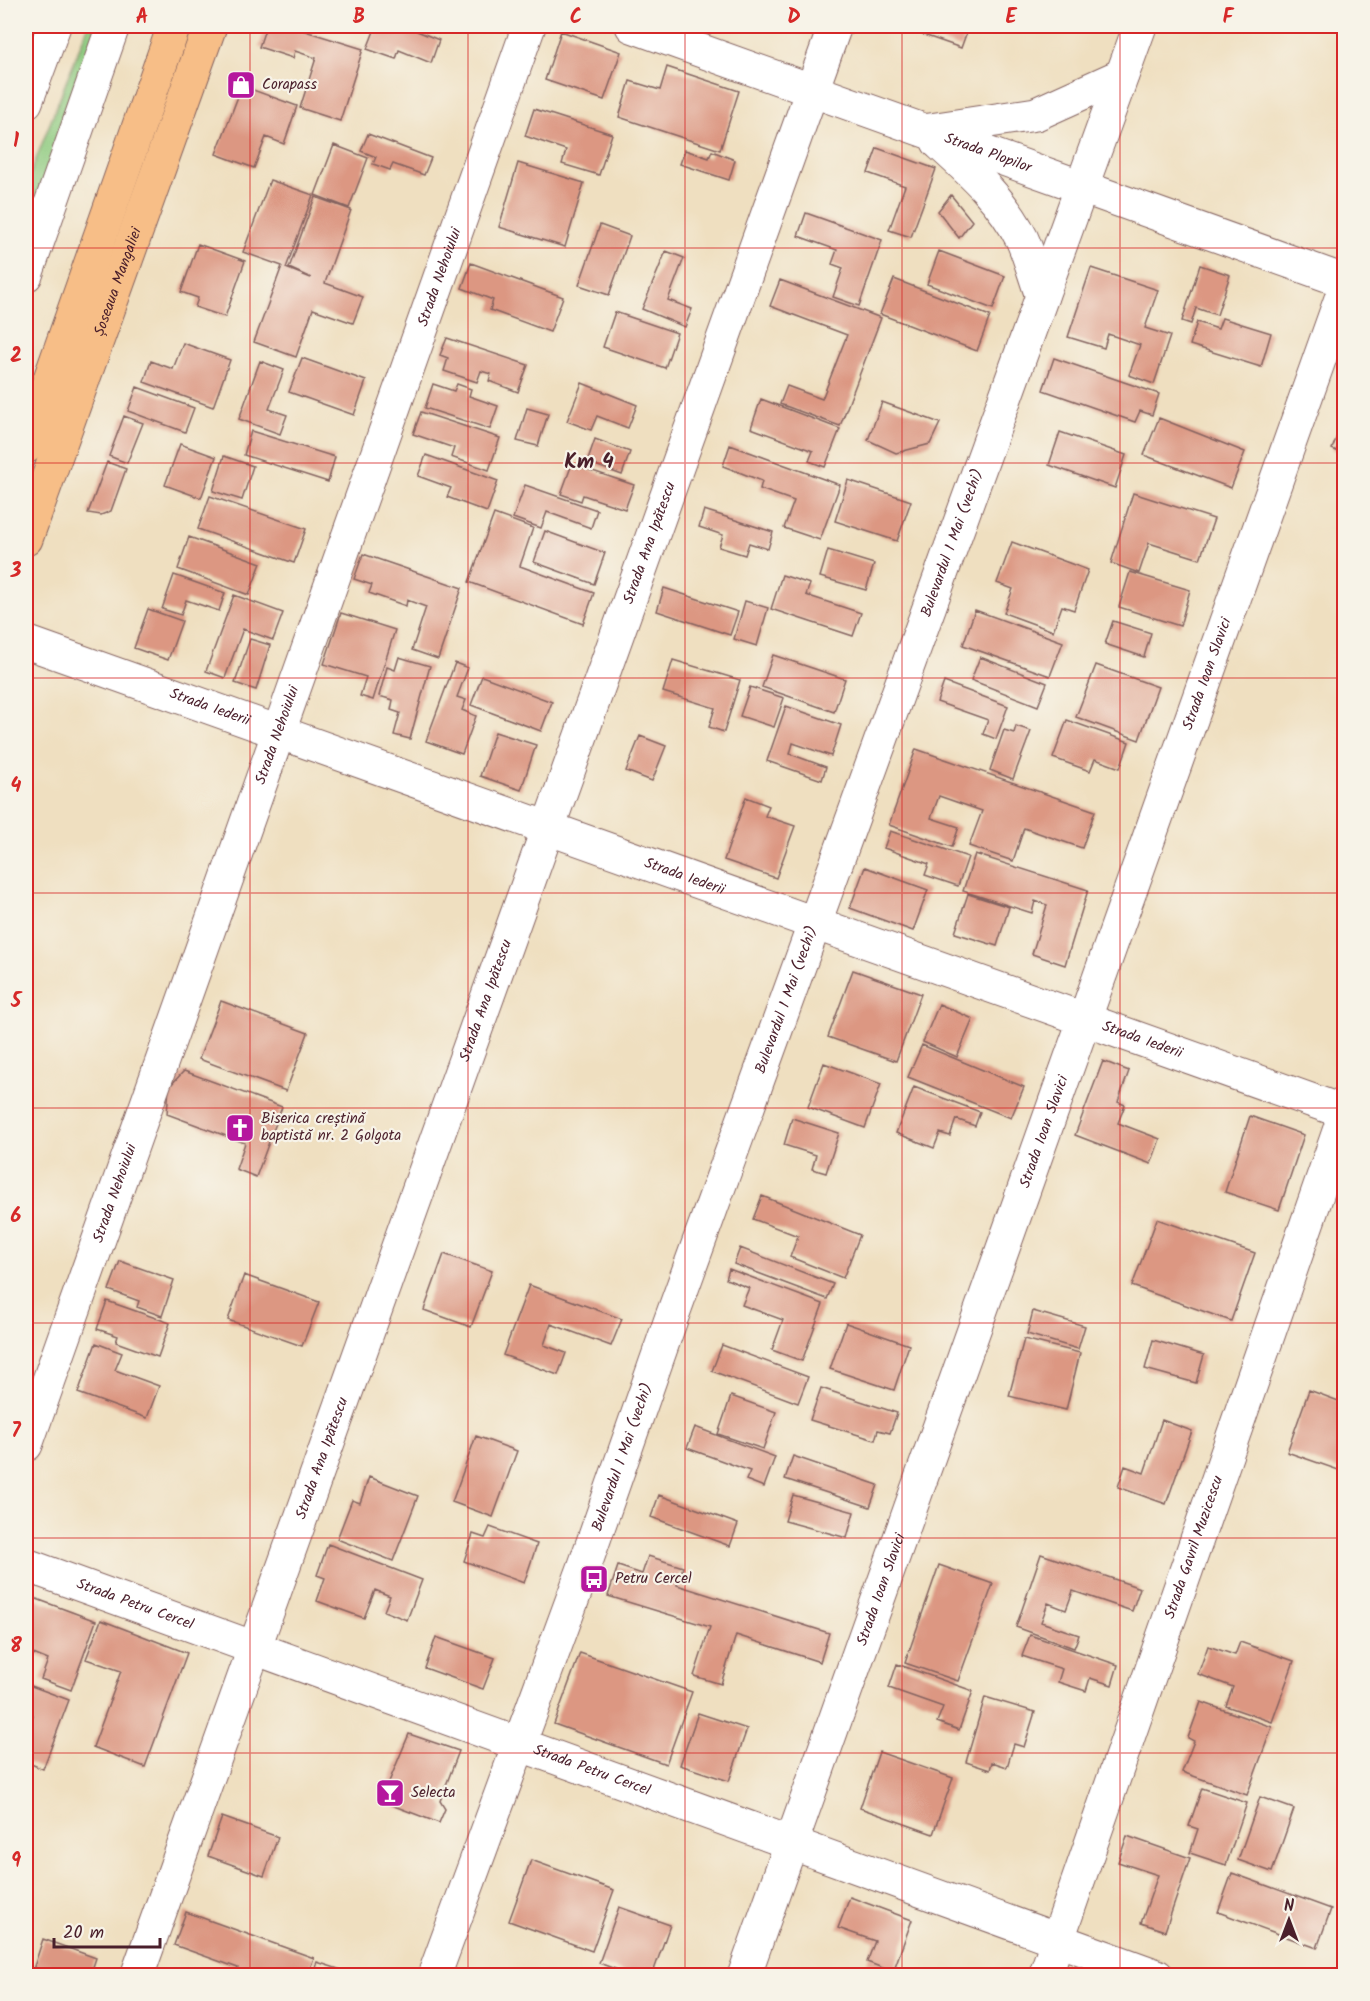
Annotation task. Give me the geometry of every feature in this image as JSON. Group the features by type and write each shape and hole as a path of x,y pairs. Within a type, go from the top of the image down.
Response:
{"main road":[{"path":"26,447 174,26"},
{"name":"Șoseaua Mangaliei","path":"26,539 210,26"}],"street":[{"path":"26,102 54,26"},
{"path":"26,275 112,26"},
{"name":"Strada Nehoiului","path":"26,1445 529,26"},
{"name":"Strada Plopilor","path":"632,26 1344,281"},
{"name":"Strada Ana Ipătescu","path":"137,1976 835,26"},
{"name":"Bulevardul 1 Mai (vechi)","path":"434,1976 584,1568 814,924 1140,26"},
{"path":"925,131 1036,114 1122,75"},
{"path":"925,131 975,176 1003,207 1022,240 1042,296"},
{"name":"Strada Ioan Slavici","path":"744,1976 1344,290"},
{"name":"Strada Iederii","path":"26,642 1344,1112"},
{"name":"Strada Gavril Muzicescu","path":"1045,1976 1344,1118"},
{"name":"Strada Petru Cercel","path":"26,1565 1157,1976"}],"green space":[{"path":"88,26 108,26 26,252 26,185"}],"building":[{"path":"266,26 289,26 363,49 340,121 300,108 316,58 295,51 293,58 259,47"},
{"path":"376,26 419,26 417,31 439,40 431,63 399,50 396,59 367,49"},
{"path":"898,26 969,26 961,48"},
{"path":"561,31 621,52 604,100 545,80"},
{"path":"667,67 739,91 720,150 619,117 630,81 660,90"},
{"path":"242,86 297,106 284,144 266,137 254,168 216,154"},
{"path":"534,109 612,134 599,175 562,164 566,150 525,136"},
{"path":"368,134 431,158 424,175 393,164 390,170 373,164 376,157 361,151"},
{"path":"334,145 368,158 349,208 315,195"},
{"path":"877,148 936,169 911,237 889,230 905,186 868,173"},
{"path":"685,150 709,158 712,151 735,160 729,180 680,164"},
{"path":"518,163 584,183 565,247 499,227"},
{"path":"270,180 313,195 286,268 311,278 289,268 315,197 351,210 325,283 363,297 353,323 313,309 296,357 254,342 282,266 243,252"},
{"path":"951,195 972,221 959,238 938,211"},
{"path":"806,213 882,240 859,306 833,297 843,268 832,264 837,250 798,236"},
{"path":"600,225 630,236 609,295 579,285"},
{"path":"198,244 245,261 225,317 195,307 198,298 181,292"},
{"path":"666,251 684,258 668,300 692,309 685,327 642,309"},
{"path":"939,251 1005,276 993,309 927,284"},
{"path":"471,263 563,297 550,332 490,310 493,300 462,288"},
{"path":"1200,265 1230,275 1217,315 1196,308 1191,324 1182,321"},
{"path":"1091,268 1158,290 1145,328 1170,336 1154,384 1129,375 1140,345 1108,334 1104,348 1068,337"},
{"path":"894,279 990,316 977,351 880,314"},
{"path":"780,280 881,318 840,426 780,404 787,386 822,399 847,335 770,306"},
{"path":"615,312 677,333 665,368 603,347"},
{"path":"1222,318 1271,333 1261,367 1190,345 1197,322 1218,329"},
{"path":"447,338 528,365 518,392 489,381 491,374 481,371 477,382 444,371 448,358 440,355"},
{"path":"183,343 230,360 213,407 144,382 151,361 173,369"},
{"path":"302,358 366,381 354,415 289,392"},
{"path":"1054,358 1159,394 1152,415 1140,411 1135,422 1043,390"},
{"path":"260,361 284,370 269,409 287,415 280,434 239,419"},
{"path":"582,383 637,405 628,428 597,416 591,430 567,421"},
{"path":"433,384 454,391 457,384 471,389 469,396 498,406 490,429 425,408"},
{"path":"137,387 194,408 185,432 128,411"},
{"path":"761,399 840,429 825,467 809,461 813,451 751,428"},
{"path":"882,402 940,423 930,444 896,453 868,440"},
{"path":"527,408 548,414 538,446 517,441"},
{"path":"421,412 500,438 489,470 451,457 454,448 413,434"},
{"path":"124,416 143,423 127,463 109,456"},
{"path":"1159,418 1245,452 1231,488 1144,455"},
{"path":"1344,418 1344,454 1332,449"},
{"path":"251,431 335,457 328,482 244,455"},
{"path":"1060,432 1126,455 1115,488 1049,465"},
{"path":"595,439 630,452 622,475 587,462"},
{"path":"180,444 216,457 201,498 165,485"},
{"path":"730,445 840,485 820,540 784,528 794,501 760,489 762,481 723,466"},
{"path":"426,455 498,481 487,512 447,497 451,488 418,476"},
{"path":"224,456 253,466 242,500 213,491"},
{"path":"107,462 126,469 111,511 101,515 88,513"},
{"path":"572,464 634,485 625,509 583,495 581,501 561,494"},
{"path":"848,480 911,501 897,541 835,521"},
{"path":"525,485 597,510 591,528 547,512 541,528 513,518"},
{"path":"1133,493 1214,519 1200,559 1149,543 1139,573 1111,563"},
{"path":"210,496 306,529 294,563 198,529"},
{"path":"704,510 773,532 768,549 749,543 745,555 719,547 723,535 699,527"},
{"path":"494,514 533,528 520,566 594,593 583,624 469,582"},
{"path":"545,531 605,553 594,584 534,562"},
{"path":"189,537 261,563 249,595 178,569"},
{"path":"1012,542 1088,570 1074,610 1062,606 1053,631 1004,613 1013,589 997,583"},
{"path":"828,550 874,564 866,590 820,577"},
{"path":"363,554 462,588 438,659 412,650 426,607 407,600 406,606 369,593 372,585 354,579"},
{"path":"1130,572 1190,590 1180,626 1119,607"},
{"path":"174,575 225,593 219,611 186,600 181,615 162,609"},
{"path":"782,575 810,584 806,595 861,613 853,636 771,609"},
{"path":"664,588 738,612 730,635 657,611"},
{"path":"234,595 283,613 273,640 243,629 225,678 206,671"},
{"path":"745,601 768,608 757,646 734,639"},
{"path":"148,609 182,621 168,660 134,648"},
{"path":"975,610 1063,642 1050,676 963,645"},
{"path":"341,613 395,630 373,700 360,696 366,677 324,664"},
{"path":"1113,621 1151,633 1144,657 1105,644"},
{"path":"250,639 270,645 256,690 235,683"},
{"path":"773,655 845,679 834,712 762,687"},
{"path":"399,657 430,666 410,739 394,735 400,713 391,710 393,700 379,696 387,667 395,670"},
{"path":"980,657 1047,683 1038,706 971,680"},
{"path":"673,660 740,680 724,732 709,727 715,708 663,692"},
{"path":"455,663 468,668 457,697 466,700 462,710 476,716 462,754 426,741"},
{"path":"1096,665 1158,687 1139,740 1076,717"},
{"path":"482,676 552,702 541,731 471,705"},
{"path":"944,682 1008,706 996,739 983,734 988,720 937,702"},
{"path":"750,687 784,698 774,727 740,716"},
{"path":"786,706 841,725 831,756 793,743 790,754 826,767 822,780 767,761"},
{"path":"1067,720 1129,742 1120,768 1095,759 1090,771 1053,758"},
{"path":"1016,726 1031,731 1013,779 990,770 1004,730 1014,733"},
{"path":"495,732 536,745 521,790 480,776"},
{"path":"640,736 666,746 652,781 626,771"},
{"path":"916,749 1095,811 1082,848 1024,828 1013,861 969,846 982,811 939,796 931,818 959,827 952,847 889,825"},
{"path":"746,797 769,806 765,816 795,826 776,878 724,860"},
{"path":"890,831 968,857 958,886 925,875 929,864 884,848"},
{"path":"975,854 1088,890 1065,965 1032,954 1047,905 1035,901 1032,913 963,891"},
{"path":"865,867 928,890 913,931 850,908"},
{"path":"968,894 1009,907 997,946 955,933"},
{"path":"853,970 921,994 896,1061 828,1037"},
{"path":"221,1001 308,1033 286,1091 199,1059"},
{"path":"939,1004 973,1019 957,1057 923,1042"},
{"path":"922,1045 1024,1087 1011,1118 908,1077"},
{"path":"1103,1061 1129,1071 1118,1102 1125,1105 1118,1123 1160,1139 1151,1164 1075,1135"},
{"path":"824,1063 881,1084 865,1128 808,1107"},
{"name":"Biserica creștină baptistă nr. 2 Golgota","path":"184,1071 282,1107 256,1177 236,1169 245,1143 167,1114 169,1087"},
{"path":"914,1087 980,1112 975,1126 956,1119 950,1136 940,1133 934,1148 896,1133"},
{"path":"1250,1116 1304,1135 1279,1210 1225,1192"},
{"path":"792,1118 839,1133 826,1173 812,1169 816,1155 784,1145"},
{"path":"762,1196 860,1235 843,1278 790,1257 798,1236 753,1219"},
{"path":"1157,1219 1255,1253 1231,1321 1132,1286"},
{"path":"740,1248 833,1284 827,1299 734,1264"},
{"path":"444,1254 492,1271 471,1327 424,1310"},
{"path":"120,1261 174,1280 162,1316 137,1307 139,1301 109,1290"},
{"path":"729,1269 823,1304 802,1361 772,1350 783,1320 742,1305 749,1288 726,1279"},
{"path":"244,1275 319,1302 302,1346 228,1320"},
{"path":"529,1285 622,1319 611,1346 551,1324 544,1345 566,1353 558,1375 503,1355"},
{"path":"107,1301 170,1323 158,1357 116,1342 118,1336 97,1329"},
{"path":"1033,1311 1085,1326 1078,1349 1027,1334"},
{"path":"846,1323 909,1345 894,1390 830,1369"},
{"path":"1024,1339 1080,1353 1066,1410 1009,1396"},
{"path":"1153,1340 1204,1355 1196,1383 1145,1369"},
{"path":"96,1343 122,1353 115,1370 159,1386 147,1418 78,1393"},
{"path":"722,1345 808,1377 798,1403 712,1371"},
{"path":"821,1388 897,1413 890,1433 878,1430 875,1440 810,1420"},
{"path":"1309,1390 1344,1403 1344,1472 1287,1452"},
{"path":"731,1396 776,1412 763,1449 718,1434"},
{"path":"1162,1420 1192,1431 1166,1504 1118,1487 1125,1466 1144,1473"},
{"path":"695,1427 775,1457 764,1487 746,1480 750,1471 687,1448"},
{"path":"476,1436 517,1451 493,1517 452,1502"},
{"path":"793,1456 878,1485 870,1507 785,1479"},
{"path":"369,1477 418,1496 393,1561 337,1539 352,1500 360,1503"},
{"path":"659,1495 738,1524 730,1546 651,1517"},
{"path":"793,1495 854,1512 847,1538 785,1521"},
{"path":"490,1527 537,1544 524,1583 464,1561 473,1534 485,1538"},
{"path":"328,1544 422,1580 407,1620 384,1611 390,1596 375,1590 364,1618 317,1601 325,1578 317,1575"},
{"path":"1041,1554 1140,1588 1132,1611 1073,1591 1066,1610 1048,1603 1041,1622 1079,1635 1074,1648 1016,1627"},
{"path":"648,1556 683,1567 677,1585 829,1633 820,1662 736,1635 721,1684 694,1676 710,1627 608,1596 618,1566 642,1574"},
{"path":"939,1565 993,1584 958,1681 905,1663"},
{"path":"26,1595 96,1621 71,1690 41,1679 48,1660 26,1651"},
{"path":"101,1620 187,1653 145,1767 93,1747 121,1671 86,1659"},
{"path":"1030,1635 1118,1665 1112,1685 1090,1678 1086,1691 1058,1682 1062,1669 1022,1656"},
{"path":"436,1637 495,1658 483,1689 425,1668"},
{"path":"1240,1642 1294,1661 1272,1722 1226,1706 1233,1687 1198,1674 1208,1646 1235,1655"},
{"path":"580,1653 692,1692 666,1764 554,1724"},
{"path":"897,1664 973,1691 959,1730 937,1722 943,1707 889,1688"},
{"path":"26,1684 69,1700 43,1769 26,1762 26,1736 33,1715 26,1712"},
{"path":"985,1697 1035,1712 1024,1747 1014,1744 1007,1767 992,1762 990,1770 966,1762"},
{"path":"1201,1702 1272,1727 1247,1795 1182,1772 1194,1741 1188,1738"},
{"path":"698,1713 747,1729 729,1781 680,1765"},
{"path":"409,1734 459,1751 440,1801 445,1809 439,1823 381,1801"},
{"path":"879,1752 953,1778 933,1834 860,1808"},
{"path":"1202,1788 1247,1803 1226,1865 1190,1853 1198,1829 1189,1826"},
{"path":"1260,1797 1294,1809 1272,1872 1238,1860"},
{"path":"222,1817 278,1837 264,1876 208,1856"},
{"path":"1127,1836 1190,1858 1165,1931 1141,1923 1158,1875 1118,1862"},
{"path":"531,1860 614,1890 592,1951 509,1921"},
{"path":"1232,1873 1331,1909 1317,1948 1218,1912"},
{"path":"850,1897 912,1920 893,1972 867,1962 875,1941 838,1928"},
{"path":"619,1907 670,1925 652,1976 634,1976 599,1963"},
{"path":"186,1912 314,1958 307,1976 235,1976 238,1968 174,1945"},
{"path":"43,1939 96,1958 90,1976 31,1976"},
{"path":"317,1962 357,1975 357,1976 312,1976"}],"place":[{"name":"Corapass","path":"241,85"},
{"name":"Biserica creștină baptistă nr. 2 Golgota","path":"240,1128"},
{"name":"Petru Cercel","path":"594,1579"},
{"name":"Selecta","path":"390,1793"}],"district":[{"name":"Km 4","path":"589,462"}]}
